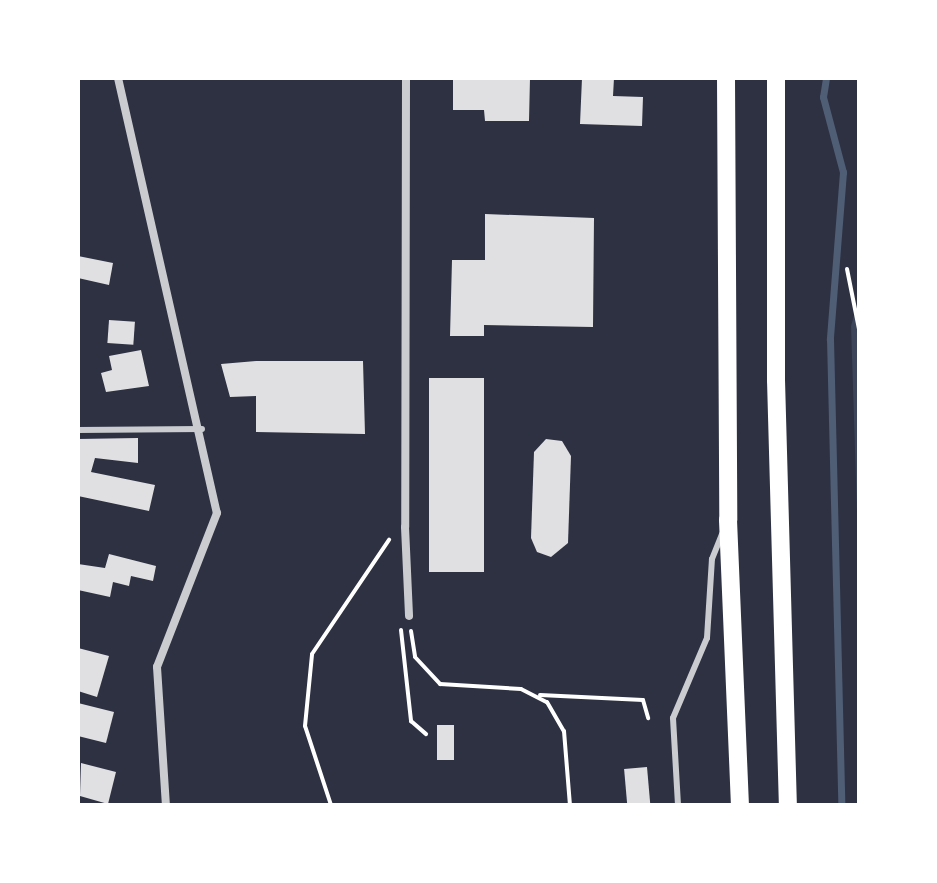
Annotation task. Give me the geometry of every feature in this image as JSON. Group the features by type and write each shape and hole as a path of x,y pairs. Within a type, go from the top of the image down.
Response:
{"main road":[{"path":"726,78 728,520 740,805"},
{"path":"776,78 776,396 788,805"}],"street":[{"path":"118,78 202,429 217,513 157,667 166,805"},
{"path":"406,78 405,527 409,611"}],"lane":[{"path":"78,430 202,429"},
{"path":"678,805 673,718 707,638 712,559 728,520"}],"path":[{"path":"847,269 859,329"},
{"path":"331,805 305,726 312,654 378,550 405,527"},
{"path":"426,734 411,721 402,666 401,617 409,611 415,657 440,684 538,695 643,700 648,718"},
{"path":"538,695 564,731 570,805"}],"shaded area":[{"path":"859,298 859,574 851,326"}],"building":[{"path":"453,78 530,78 529,121 485,121 484,110 453,110"},
{"path":"582,78 614,78 613,96 643,97 642,126 580,124"},
{"path":"485,214 594,218 593,327 484,325 484,336 450,336 452,260 485,260"},
{"path":"78,256 113,263 109,285 78,278"},
{"path":"109,320 135,322 133,345 107,343"},
{"path":"141,350 149,386 106,392 101,373 112,370 109,356"},
{"path":"363,361 365,434 256,432 256,396 230,397 221,364"},
{"path":"429,378 484,378 484,572 429,572"},
{"path":"138,438 138,463 95,458 91,472 155,485 149,511 78,496 78,439"},
{"path":"546,439 562,441 571,456 568,543 551,557 537,552 531,538 534,452"},
{"path":"109,554 156,566 153,581 131,576 129,586 113,582 110,597 78,590 78,564 105,568"},
{"path":"78,648 109,656 97,697 78,691"},
{"path":"78,703 114,712 106,743 78,736"},
{"path":"437,725 454,725 454,760 437,760"},
{"path":"81,763 116,772 108,804 80,796"},
{"path":"647,767 650,805 627,805 624,769"}],"waterway":[{"path":"826,78 823,97 843,172 830,339 841,805"}]}
